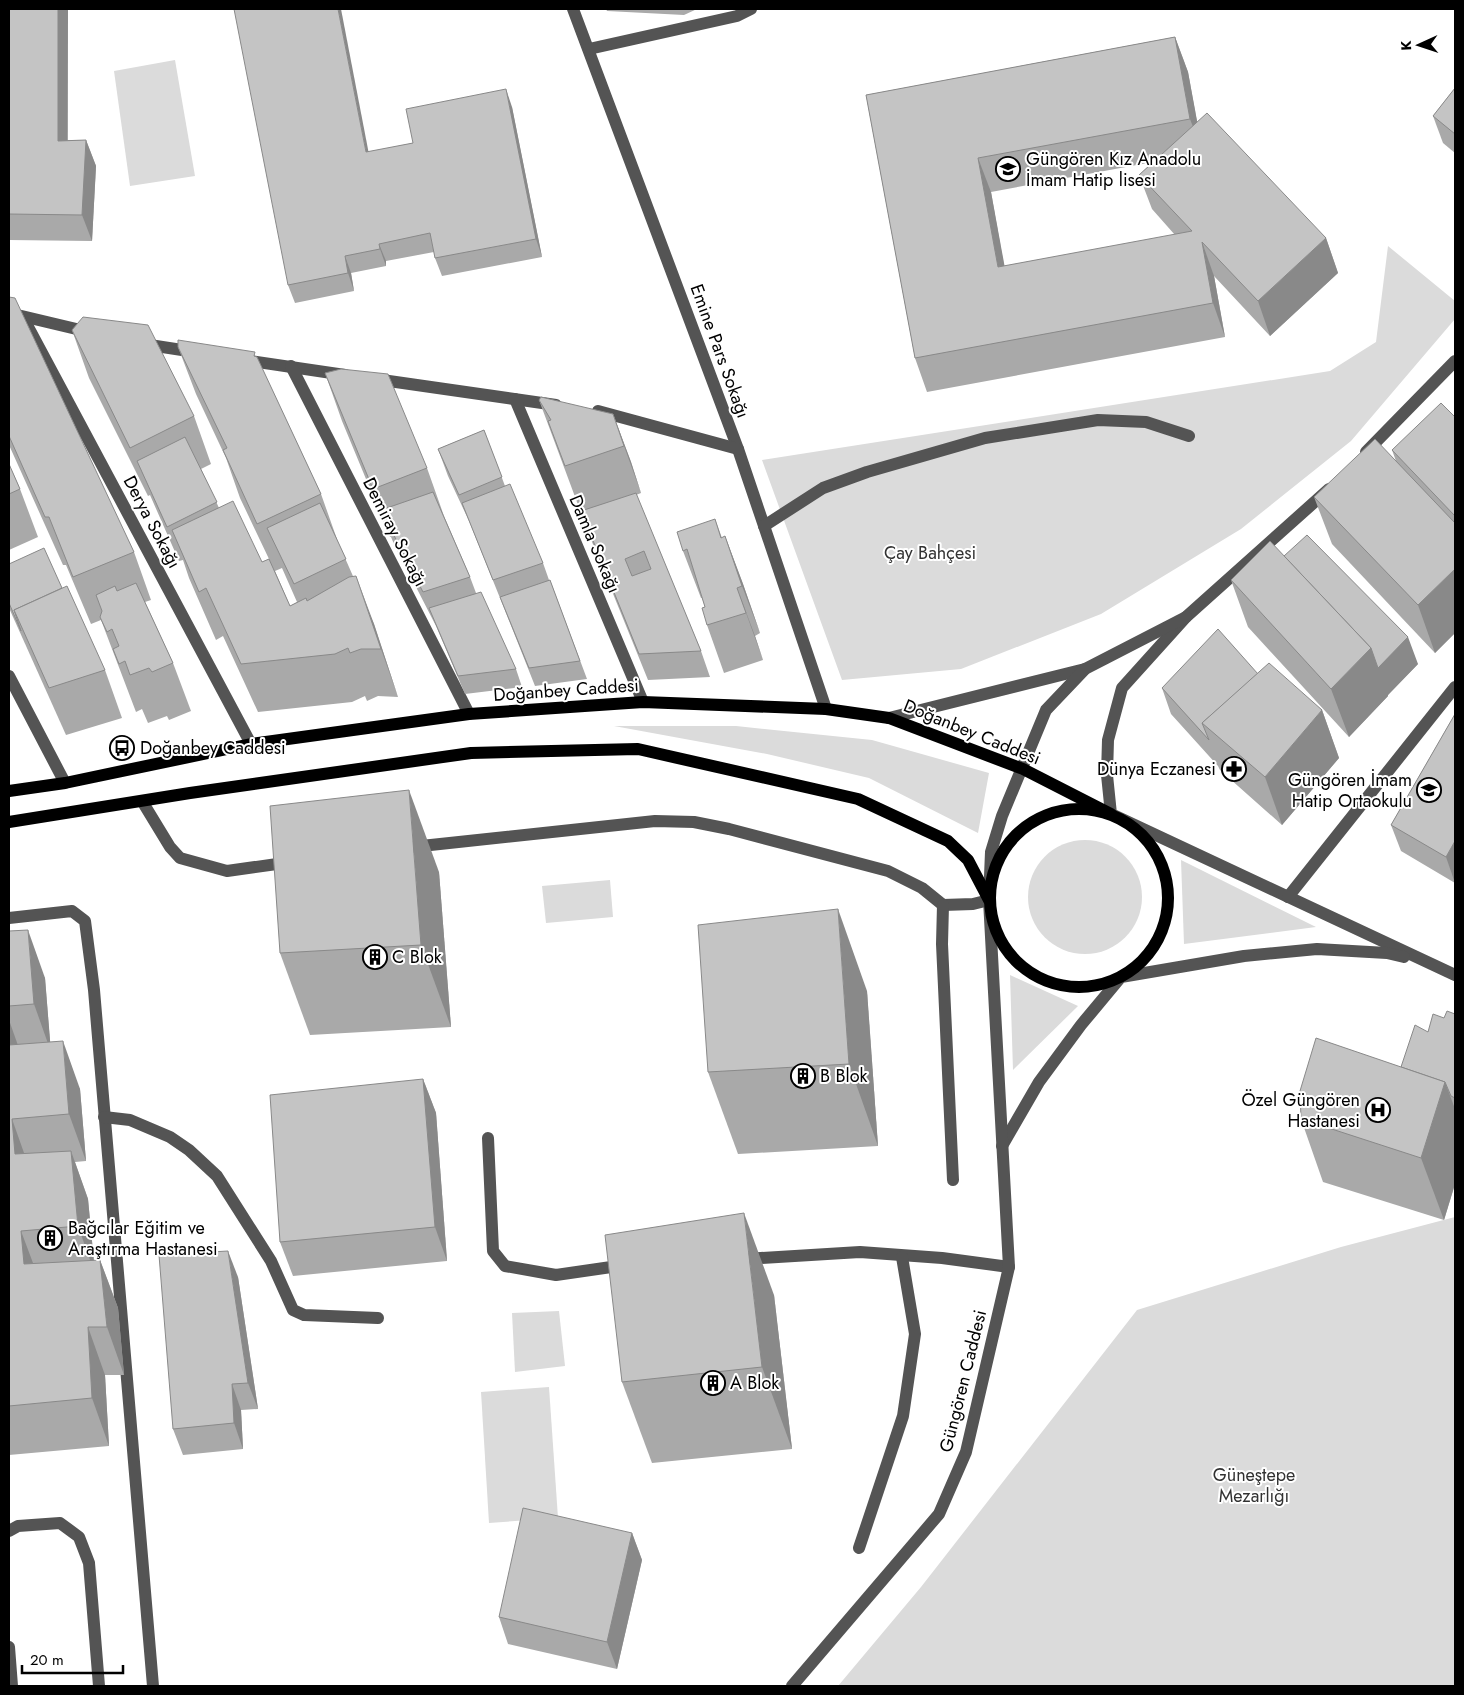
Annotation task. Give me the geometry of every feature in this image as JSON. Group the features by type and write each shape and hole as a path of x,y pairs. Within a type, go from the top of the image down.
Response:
{"main road":[{"name":"Doğanbey Caddesi","path":"9,791 65,783 251,744 469,714 643,702 826,709 889,718 1023,769 1111,814"},
{"path":"9,822 471,753 638,749 858,799 948,841 968,860 989,900 995,930 1010,956 1034,976 1062,986 1092,987 1121,977 1145,959 1161,935 1168,907 1166,877 1155,851 1149,843 1136,829 1111,814 1080,808 1059,810 1031,822 1008,842 994,869 989,900"}],"street":[{"name":"Emine Pars Sokağı","path":"573,9 738,448 826,709"},
{"path":"589,49 737,16 751,9"},
{"path":"9,313 106,336"},
{"name":"Derya Sokağı","path":"22,316 251,744"},
{"path":"134,342 212,355"},
{"path":"231,358 565,406"},
{"name":"Demiray Sokağı","path":"291,366 469,714"},
{"path":"1360,459 1453,371"},
{"name":"Damla Sokağı","path":"515,399 643,702"},
{"path":"584,409 738,448"},
{"path":"764,526 823,488 867,472 985,438 1098,420 1146,422 1189,436"},
{"path":"1339,479 1186,617 1122,688 1108,740 1107,775 1111,814 1455,975"},
{"path":"889,718 1085,669 1186,617"},
{"name":"Güngören Caddesi","path":"792,1686 939,1514 966,1452 1009,1267 989,900 990,852 1002,816 1046,710 1085,669"},
{"path":"9,676 65,783"},
{"path":"1288,897 1455,687"},
{"path":"142,801 170,847 180,858 227,871 302,860"},
{"path":"398,849 655,821 694,822 729,828 888,872 922,888 943,905 974,904 989,900"},
{"path":"943,905 942,944 953,1180"},
{"path":"9,918 72,911 86,921 153,1686"},
{"path":"1002,1147 1039,1082 1081,1025 1121,977 1244,956 1317,950 1388,953 1433,965"},
{"path":"104,1117 130,1120 170,1137 189,1150 217,1176 271,1261 293,1310 304,1315 378,1318"},
{"path":"488,1138 493,1251 505,1266 556,1275 641,1264"},
{"path":"730,1259 860,1252 902,1257 942,1258 1009,1267"},
{"path":"859,1548 905,1407 915,1334 902,1257"},
{"path":"9,1531 18,1526 60,1523 79,1537 89,1563 99,1686"},
{"path":"9,1647 12,1686"}],"green space":[{"path":"175,60 195,176 130,186 114,71"},
{"name":"Çay Bahçesi","path":"1388,246 1455,301 1455,319 1351,441 1241,529 1101,614 961,669 842,680 762,460 1330,371 1376,342"},
{"path":"614,726 736,726 872,740 989,773 978,833 869,778 767,754"},
{"path":"1085,840 1107,845 1125,857 1137,875 1142,897 1137,919 1125,937 1107,949 1085,954 1063,949 1045,937 1033,919 1028,897 1033,875 1045,857 1063,845"},
{"path":"1181,860 1316,927 1184,944"},
{"path":"610,880 613,917 546,923 542,886"},
{"path":"1010,975 1078,1006 1013,1070"},
{"name":"Güneştepe Mezarlığı","path":"1455,1217 1455,1686 838,1686 921,1587 1137,1310 1341,1247"},
{"path":"559,1311 565,1366 515,1372 512,1313"},
{"path":"549,1387 558,1518 489,1523 481,1392"}],"building":[{"path":"9,9 58,9 58,141 86,140 82,215 9,214"},
{"path":"234,9 338,9 366,152 413,143 406,109 506,89 536,239 435,258 430,233 379,244 380,249 345,256 348,273 288,285"},
{"path":"1175,37 1190,119 978,158 998,267 1192,231 1139,175 1207,113 1326,238 1258,301 1202,242 1213,303 915,358 866,95"},
{"path":"1455,88 1455,134 1433,116"},
{"path":"9,297 15,298 134,552 73,577 49,517 45,517 9,436"},
{"path":"83,317 148,325 194,416 130,448 72,330"},
{"path":"178,340 255,352 254,356 257,357 321,494 257,524 223,450 227,448 178,347"},
{"path":"341,369 388,374 427,468 373,489 325,373"},
{"path":"541,397 613,414 624,446 565,466 548,421 551,420 539,400"},
{"path":"1441,403 1455,417 1455,516 1392,450"},
{"path":"484,430 502,477 459,495 438,449"},
{"path":"185,437 217,502 167,527 137,461"},
{"path":"1375,439 1455,523 1455,569 1418,605 1314,497"},
{"path":"9,464 20,489 9,494"},
{"path":"510,484 543,563 493,580 462,503"},
{"path":"433,492 470,577 423,592 381,510"},
{"path":"636,493 701,651 639,654 581,511","holes":["644,551 651,569 632,576 625,559"]},
{"path":"233,501 262,562 269,559 290,606 306,598 307,601 349,577 356,576 381,649 361,649 350,653 348,648 335,654 241,664 206,588 199,592 172,530"},
{"path":"320,503 346,559 294,584 267,528"},
{"path":"715,519 721,538 725,536 742,586 737,588 746,613 707,625 702,608 705,607 687,549 683,551 677,532"},
{"path":"1307,535 1408,637 1378,668 1371,648 1284,556"},
{"path":"1270,541 1371,648 1331,689 1231,580"},
{"path":"44,548 62,588 14,610 21,631 9,603 9,564"},
{"path":"550,580 580,661 529,668 500,597"},
{"path":"136,583 173,663 152,672 149,668 130,675 125,661 119,664 113,649 119,646 112,629 107,632 100,617 102,611 96,595 115,586 117,591"},
{"path":"67,586 105,670 49,688 14,610"},
{"path":"481,592 516,669 458,676 429,608"},
{"path":"1218,629 1258,674 1202,723 1209,740 1162,688"},
{"path":"1269,663 1322,710 1265,777 1202,723"},
{"path":"1455,714 1455,841 1446,857 1391,825"},
{"path":"409,790 421,945 280,953 270,806"},
{"path":"838,909 849,1064 708,1072 698,925"},
{"path":"28,930 34,1004 9,1006 9,931"},
{"path":"1447,1011 1455,1014 1455,1098 1451,1096 1445,1082 1401,1067 1415,1025 1428,1032 1433,1014 1444,1018"},
{"path":"1316,1038 1445,1082 1421,1158 1301,1119 1300,1091"},
{"path":"63,1041 69,1114 12,1119 15,1154 71,1151 78,1226 21,1231 24,1264 100,1260 107,1327 88,1327 92,1398 9,1406 9,1045"},
{"path":"423,1079 435,1227 280,1242 270,1095"},
{"path":"744,1213 762,1367 622,1382 605,1235"},
{"path":"228,1251 248,1383 232,1384 234,1423 173,1429 159,1255"},
{"path":"523,1508 632,1533 607,1642 499,1617"}],"place":[{"name":"Güngören Kız Anadolu İmam Hatip lisesi","path":"1008,169"},
{"name":"Doğanbey Caddesi","path":"122,748"},
{"name":"Dünya Eczanesi","path":"1234,769"},
{"name":"Güngören İmam Hatip Ortaokulu","path":"1429,790"},
{"name":"C Blok","path":"375,957"},
{"name":"B Blok","path":"803,1076"},
{"name":"Özel Güngören Hastanesi","path":"1378,1110"},
{"name":"Bağcılar Eğitim ve Araştırma Hastanesi","path":"50,1238"},
{"name":"A Blok","path":"713,1383"}]}
